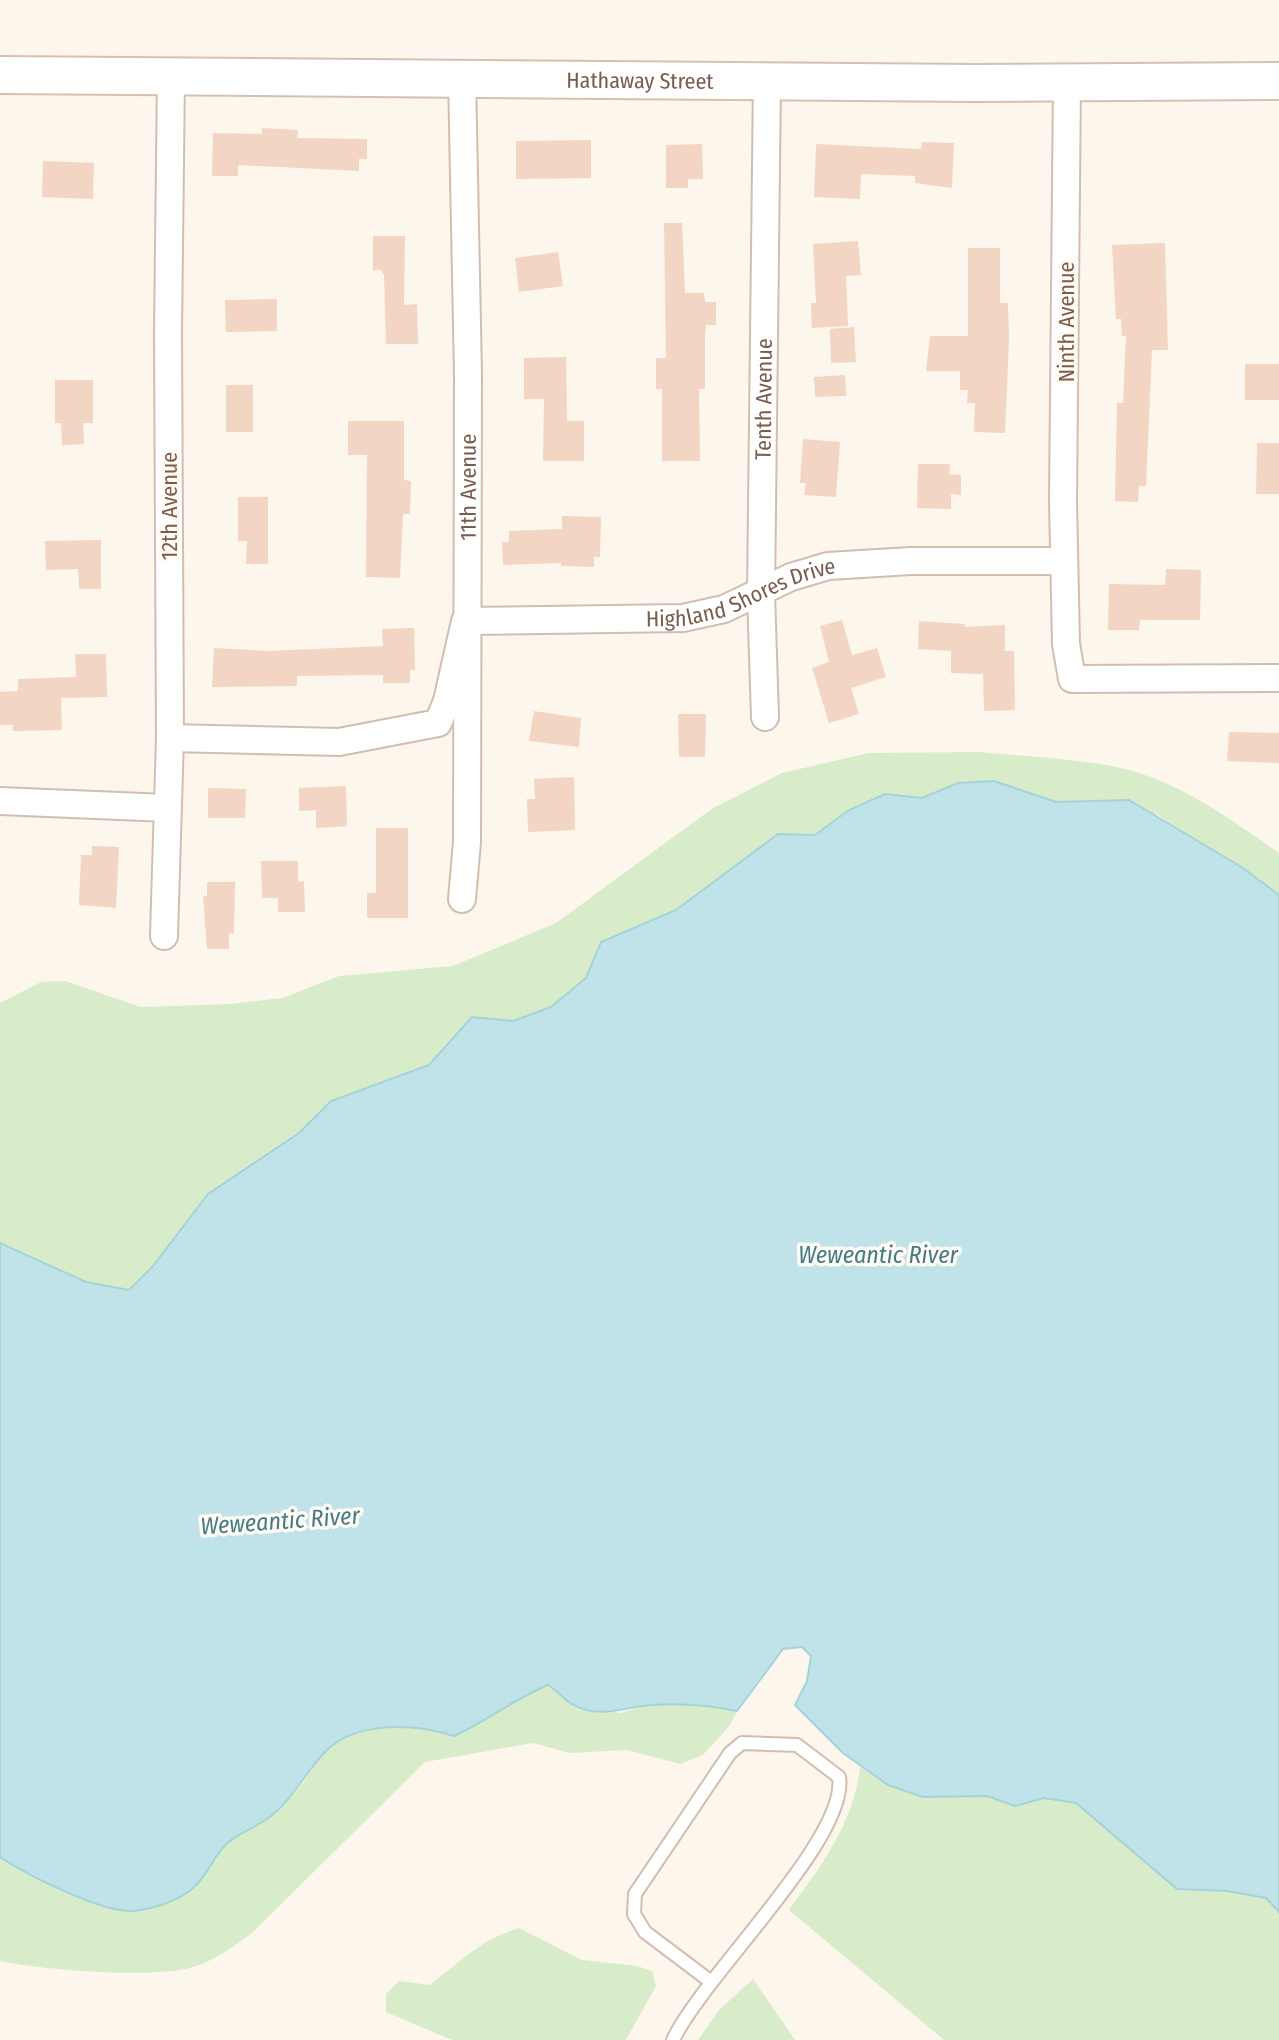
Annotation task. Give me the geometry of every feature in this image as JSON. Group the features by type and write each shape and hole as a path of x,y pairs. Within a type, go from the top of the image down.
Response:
{"street":[{"name":"Hathaway Street","path":"0,75 1279,81"},
{"name":"12th Avenue","path":"164,936 170,738 168,333 171,76"},
{"name":"11th Avenue","path":"462,77 468,375 465,621 467,828 462,899"},
{"name":"Tenth Avenue","path":"765,717 761,594 767,80"},
{"name":"Ninth Avenue","path":"1064,561 1067,82"},
{"name":"Highland Shores Drive","path":"465,621 683,618 724,609 761,594 791,577 828,566 911,561 1064,561"},
{"path":"1064,561 1066,644 1072,679 1279,678"},
{"path":"170,738 339,742 438,723 447,701 465,621"},
{"path":"0,801 167,808"}],"lane":[{"path":"673,2040 710,1981 773,1905 818,1839 841,1792 839,1777 797,1745 742,1743 730,1753 635,1894 634,1914 645,1932 710,1981"}],"green space":[{"path":"980,752 1122,768 1176,788 1279,853 1279,895 1158,815 1090,803 1056,802 994,781 958,783 922,798 885,794 849,810 815,835 778,834 676,910 602,942 586,978 551,1008 513,1021 472,1017 429,1065 331,1101 299,1133 208,1194 153,1266 128,1290 86,1282 0,1243 0,1003 41,982 65,981 141,1007 230,1004 283,998 339,976 453,966 556,923 713,808 782,773 869,753"},
{"path":"549,1685 571,1704 620,1713 647,1705 684,1704 737,1711 730,1725 703,1755 680,1764 627,1750 570,1753 533,1743 425,1762 252,1933 224,1953 193,1967 175,1971 125,1973 0,1961 0,1857 44,1882 99,1905 129,1911 162,1904 192,1889 220,1850 293,1795 321,1756 339,1741 370,1729 387,1727 422,1729 454,1736"},
{"path":"860,1767 888,1785 923,1797 987,1796 1015,1806 1044,1798 1076,1803 1177,1889 1227,1891 1266,1899 1279,1912 1279,2040 944,2040 789,1910 824,1860 843,1825 857,1787"},
{"path":"519,1928 582,1960 637,1966 652,1971 656,1986 626,2040 452,2040 386,2012 386,1994 399,1981 430,1985 482,1945"},
{"path":"753,1979 795,2040 698,2040 719,2010"}],"water":[{"name":"Weweantic River","path":"994,781 1056,802 1129,800 1243,868 1279,895 1279,1912 1266,1898 1227,1891 1177,1889 1076,1803 1044,1798 1015,1806 987,1796 923,1797 888,1785 843,1753 795,1705 807,1681 811,1656 802,1647 783,1649 737,1711 673,1704 592,1711 569,1702 548,1685 454,1736 405,1727 370,1729 354,1734 326,1751 271,1816 226,1844 192,1889 179,1898 154,1907 129,1911 99,1905 44,1882 0,1857 0,1243 86,1282 129,1290 153,1266 208,1194 299,1133 331,1101 429,1065 472,1017 513,1021 551,1007 586,978 601,942 676,910 778,834 815,835 849,810 885,794 922,798 958,783"}],"building":[{"path":"262,128 298,130 297,138 367,139 367,159 359,159 359,171 238,165 238,176 212,176 213,133 262,134"},
{"path":"591,140 591,178 516,179 516,141"},
{"path":"922,142 954,143 952,188 915,183 915,176 861,174 860,199 814,197 816,144 921,149"},
{"path":"702,144 703,179 688,179 688,188 666,188 666,145"},
{"path":"43,161 94,163 93,199 42,197"},
{"path":"664,223 682,223 685,293 704,293 705,302 716,302 716,325 706,325 705,389 699,389 700,461 662,461 662,389 656,389 656,358 666,358"},
{"path":"373,236 405,236 404,305 417,304 418,344 386,344 384,275 381,270 373,270"},
{"path":"858,241 861,275 846,276 848,326 812,328 811,303 816,303 813,244"},
{"path":"1165,243 1168,350 1152,350 1146,486 1139,486 1138,502 1115,501 1117,403 1123,403 1126,336 1122,336 1121,319 1116,319 1112,245"},
{"path":"968,248 1000,248 1000,303 1008,303 1009,339 1005,433 974,432 975,403 967,403 968,390 960,390 960,371 926,371 930,336 968,336"},
{"path":"558,252 563,286 519,292 515,258"},
{"path":"277,299 277,331 226,332 225,300"},
{"path":"854,327 856,362 831,363 830,329"},
{"path":"566,357 567,421 584,421 584,461 543,461 544,399 524,399 524,358"},
{"path":"1245,364 1279,364 1279,400 1245,400"},
{"path":"845,375 846,396 815,397 814,377"},
{"path":"55,380 93,380 93,423 83,423 84,444 62,445 61,423 55,423"},
{"path":"226,385 253,385 253,432 226,432"},
{"path":"348,421 404,421 404,480 411,481 410,514 403,514 400,578 366,577 367,455 348,455"},
{"path":"803,439 840,442 836,497 804,495 806,483 800,483"},
{"path":"1257,443 1279,443 1279,494 1256,494"},
{"path":"918,464 950,464 949,474 961,475 961,495 951,494 951,509 917,508"},
{"path":"238,497 268,497 268,564 246,564 247,541 238,541"},
{"path":"562,516 601,517 600,557 594,557 594,567 561,566 561,563 503,565 502,542 509,542 509,531 562,529"},
{"path":"101,540 101,589 79,589 78,569 46,570 45,541"},
{"path":"1166,569 1201,570 1200,620 1140,620 1139,630 1108,630 1109,584 1165,585"},
{"path":"842,620 852,655 877,648 886,677 851,688 859,714 829,723 812,668 829,662 820,626"},
{"path":"919,621 965,624 965,627 1005,625 1005,651 1014,651 1015,710 984,711 983,674 951,673 951,651 918,649"},
{"path":"414,628 415,670 410,670 410,683 383,683 383,675 297,676 297,686 212,687 214,648 268,651 383,646 382,629"},
{"path":"75,654 106,654 107,697 61,698 62,730 13,731 13,725 0,725 0,692 18,691 18,679 76,677"},
{"path":"534,711 581,718 579,747 529,741"},
{"path":"678,714 706,714 705,757 679,757"},
{"path":"1229,732 1279,733 1279,763 1227,761"},
{"path":"574,777 575,830 528,832 527,799 535,799 534,779"},
{"path":"346,786 347,826 316,828 316,810 299,811 299,788"},
{"path":"208,788 246,789 245,818 208,818"},
{"path":"376,828 408,828 408,918 367,918 367,893 376,893"},
{"path":"92,846 119,847 116,908 79,905 81,855 92,855"},
{"path":"261,861 298,861 298,882 304,881 305,912 278,912 278,898 262,898"},
{"path":"207,882 235,882 234,934 229,933 229,949 207,949 203,896 207,896"}]}
